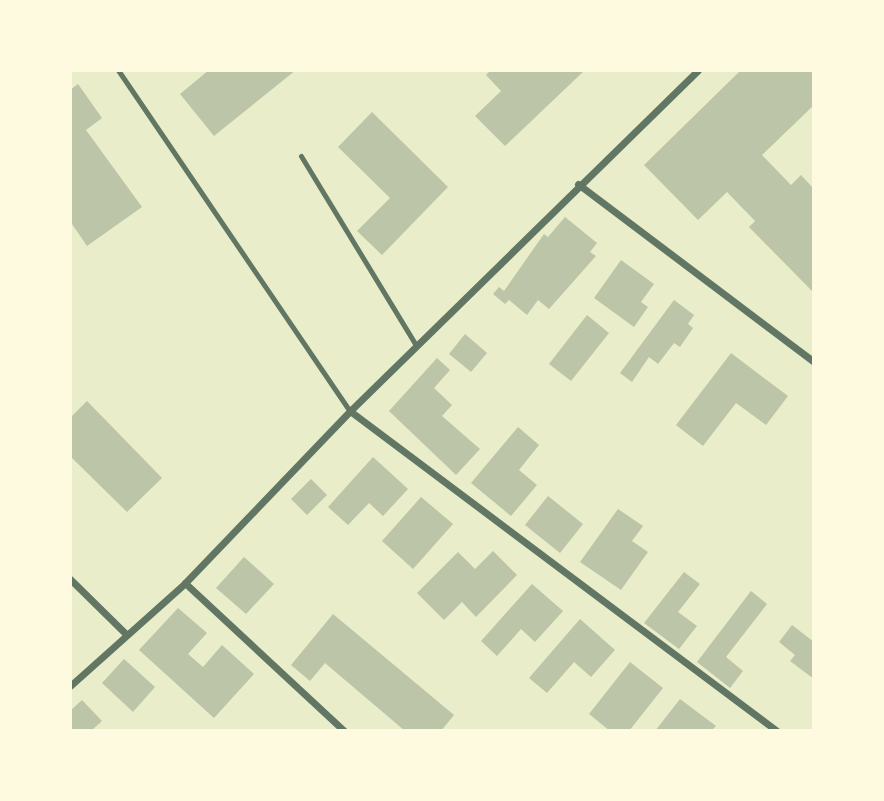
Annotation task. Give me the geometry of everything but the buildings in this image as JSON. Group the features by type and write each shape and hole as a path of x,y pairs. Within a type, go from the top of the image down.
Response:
{"street":[{"path":"70,686 125,633 185,583 416,345 578,184 698,70"},
{"path":"578,184 814,362"},
{"path":"350,411 777,731"},
{"path":"70,579 125,633"},
{"path":"185,583 344,731"}],"lane":[{"path":"118,70 350,411"},
{"path":"301,156 416,345"}]}
